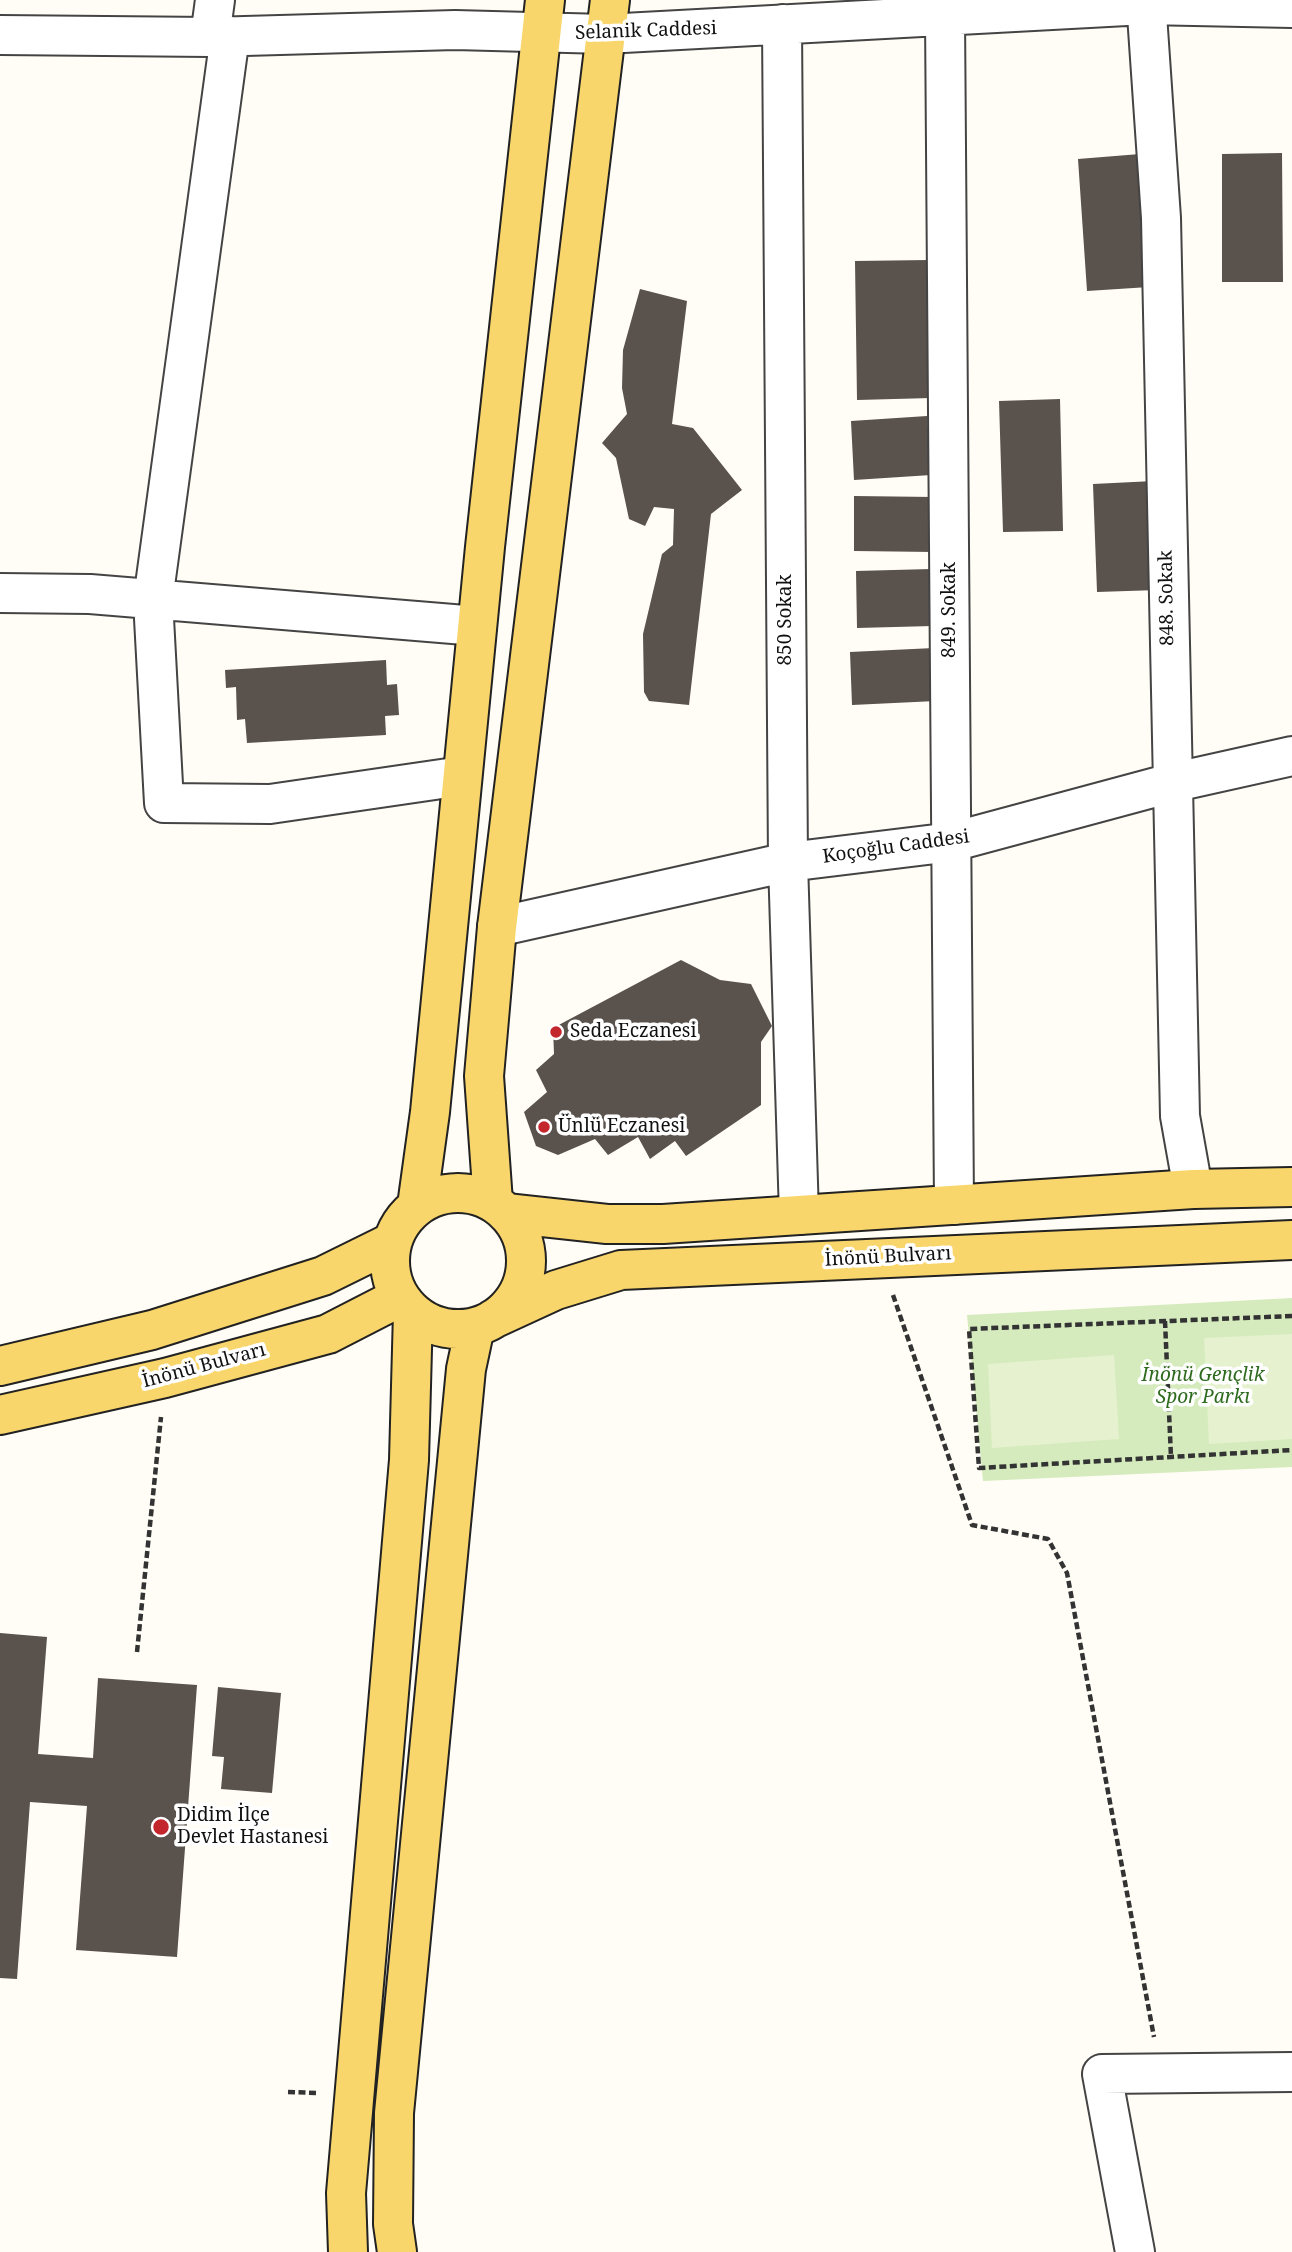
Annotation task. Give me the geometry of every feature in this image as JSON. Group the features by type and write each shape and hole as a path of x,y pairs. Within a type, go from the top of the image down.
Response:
{"main road":[{"path":"417,1206 430,1112 477,626 543,17"},
{"path":"608,17 497,927 484,1076 499,1207 517,1227 524,1246 526,1267 520,1287 509,1305 484,1323 453,1329 431,1324 406,1305 392,1280 389,1261 392,1242 402,1222 417,1206 435,1196 454,1192 474,1195 499,1207 607,1224 663,1224 1193,1189 1292,1187"},
{"name":"İnönü Bulvarı","path":"484,1323 556,1290 621,1270 1292,1240"},
{"path":"0,1366 152,1330 323,1276 392,1242"},
{"path":"348,2252 346,2193 409,1460 406,1305"},
{"name":"İnönü Bulvarı","path":"0,1415 165,1377 328,1334 406,1305"},
{"path":"397,2252 393,2224 394,2113 466,1369 484,1323"}],"street":[{"name":"Selanik Caddesi","path":"0,35 218,24 455,30 543,17 782,24 901,9 945,16 1145,3 1292,8"},
{"name":"848. Sokak","path":"1145,3 1161,218 1180,1116 1193,1189"},
{"name":"849. Sokak","path":"945,16 954,1205"},
{"path":"218,24 153,600 164,803 270,804 463,776"},
{"name":"850 Sokak","path":"782,24 788,862 799,1215"},
{"path":"0,593 90,594 477,626"},
{"name":"Koçoğlu Caddesi","path":"497,927 788,862 952,842 1171,783 1292,756"},
{"path":"1136,2252 1102,2074 1292,2072"}],"path":[{"path":"880,1258 972,1525 1048,1539 1067,1573 1161,2074"},
{"path":"1292,1316 969,1329 979,1468 1292,1450"},
{"path":"1165,1321 1171,1457"},
{"path":"137,1652 165,1377"}],"green space":[{"name":"İnönü Gençlik Spor Parkı","path":"1292,1298 1292,1467 983,1481 967,1315"},
{"path":"1292,1334 1292,1439 1209,1444 1204,1338"},
{"path":"1114,1355 1119,1439 992,1448 988,1364"}],"building":[{"path":"1282,153 1283,282 1222,282 1222,154"},
{"path":"1140,154 1149,287 1087,291 1078,159"},
{"path":"929,260 931,398 857,400 855,261"},
{"path":"640,289 687,301 672,424 693,428 742,490 711,514 689,705 649,701 644,692 643,634 662,554 673,545 674,509 654,507 645,526 629,519 616,458 602,443 627,414 622,388 623,350"},
{"path":"1060,399 1063,531 1003,532 999,401"},
{"path":"927,416 931,475 854,480 851,421"},
{"path":"1154,481 1158,590 1097,592 1093,484"},
{"path":"854,496 934,497 933,552 854,551"},
{"path":"931,569 932,626 857,628 856,571"},
{"path":"934,648 936,701 852,705 850,652"},
{"path":"386,660 387,685 397,684 399,715 385,716 386,735 247,743 245,719 237,720 236,687 226,688 225,670"},
{"path":"681,960 720,980 751,984 772,1026 761,1042 761,1105 686,1156 675,1141 650,1159 638,1137 608,1155 595,1139 558,1155 536,1146 524,1112 547,1092 536,1070 554,1054 553,1028"},
{"path":"0,1633 47,1637 38,1754 93,1758 98,1678 197,1685 177,1957 76,1950 87,1806 30,1802 17,1979 0,1978"},
{"path":"218,1687 281,1693 272,1793 221,1789 224,1757 212,1756"}],"place":[{"name":"Seda Eczanesi","path":"556,1032"},
{"name":"Ünlü Eczanesi","path":"544,1127"},
{"name":"Didim İlçe Devlet Hastanesi","path":"161,1827"}]}
